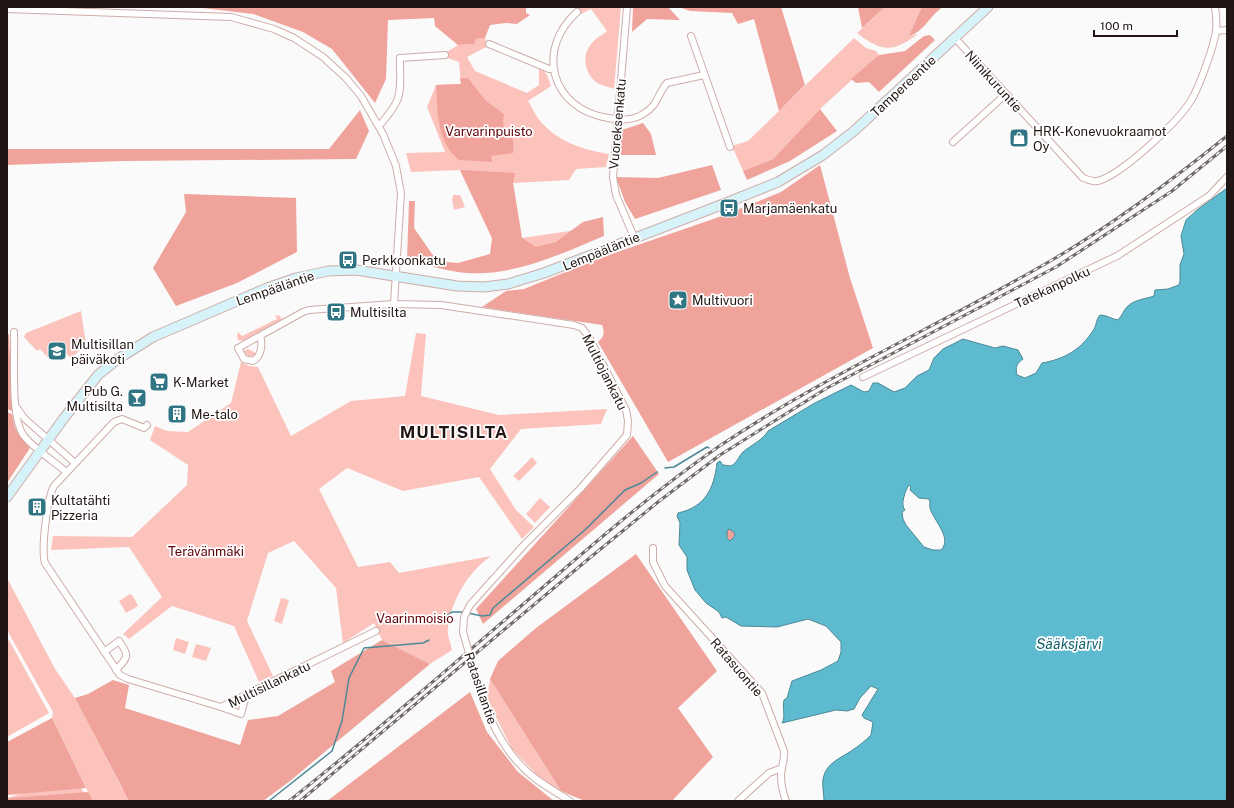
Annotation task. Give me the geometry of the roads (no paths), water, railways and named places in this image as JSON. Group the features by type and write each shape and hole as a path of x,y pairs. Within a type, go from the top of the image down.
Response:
{"main road":[{"name":"Tampereentie","path":"814,162 854,131 988,7"},
{"name":"Lempääläntie","path":"7,498 41,450 98,375 122,356 153,337 267,288 296,278 338,270 356,270 396,275 457,286 496,286 544,273 765,187 814,162"}],"street":[{"name":"Vuoreksenkatu","path":"627,7 613,182 634,237"},
{"name":"Niinikuruntie","path":"955,38 1083,178 1093,182 1101,180 1128,162 1157,138 1186,108 1195,92 1216,31 1214,7"},
{"path":"7,9 210,15 230,17 263,25 294,38 333,66 361,96 390,148 398,174 400,186 394,304"},
{"path":"577,12 564,25 556,41 553,54 553,69 561,89 575,105 593,115 617,120 631,119 648,110 657,101 667,84 704,75"},
{"path":"1216,31 1227,30"},
{"path":"691,36 730,148"},
{"path":"489,44 549,69 553,69"},
{"path":"378,126 394,108 400,96 400,58 445,55"},
{"path":"953,142 1006,94"},
{"name":"Tatekanpolku","path":"863,376 1117,256 1209,196 1227,177"},
{"name":"Multiojankatu","path":"260,336 262,346 258,358 253,361 244,359 238,348 260,336 309,310 394,304 441,304 566,324 582,328 606,370 626,410 628,421 627,434 580,489 511,560"},
{"path":"14,332 15,404 19,428 23,435 66,472"},
{"path":"15,404 25,419 75,463"},
{"name":"Multisillankatu","path":"147,426 144,428 119,419 114,422 54,486 50,496 43,556 46,563 120,675 128,679 221,707 376,631"},
{"name":"Ratasuontie","path":"653,548 654,562 664,586 762,693 784,751 785,759 782,768 781,782 786,801"},
{"name":"Ratasillantie","path":"511,560 470,605 464,617 463,632 480,692 492,724 510,754 537,779 570,801"},
{"path":"104,652 119,642 126,651 126,660 116,670"},
{"path":"221,707 241,714 246,695"},
{"path":"738,801 769,773 782,768"}],"water":[{"name":"Sääksjärvi","path":"1227,188 1227,799 1224,801 824,801 823,779 827,768 871,735 873,722 864,718 862,715 878,689 871,686 860,698 854,709 847,711 836,710 782,723 784,718 784,700 787,698 792,681 821,670 838,661 841,652 841,642 826,626 808,619 777,627 741,626 726,617 722,618 719,612 706,603 695,590 687,570 687,557 679,545 680,523 677,516 678,513 695,506 706,496 716,472 717,463 720,461 723,465 731,466 743,452 760,440 768,431 813,404 851,385 864,392 869,391 873,383 878,383 894,392 905,388 917,376 929,370 934,358 943,349 963,339 995,348 1003,346 1018,350 1023,359 1017,366 1017,375 1025,378 1036,373 1042,363 1058,359 1072,352 1089,336 1100,315 1118,320 1132,303 1154,296 1155,290 1168,289 1179,285 1180,265 1184,254 1181,236 1186,220","holes":["909,485 911,487 910,490 919,498 929,499 932,513 944,535 945,540 941,550 933,550 924,547 903,519 902,512 905,510 903,505 904,498","729,529 735,533 734,537 730,541 727,538 727,531"]}],"waterway":[{"path":"665,468 674,467 707,447 709,448"},
{"path":"468,613 482,616 490,615 493,608 586,529 625,490 641,483 657,472"},
{"path":"434,624 452,612 464,612"},
{"path":"269,801 332,751 342,721 349,678 364,648 423,643 429,640"}],"railway":[{"path":"289,801 385,723 628,515 695,463 759,421 841,373 1010,284 1098,232 1142,201 1227,136"},
{"path":"300,801 586,561 658,502 720,455 827,388 1056,267 1172,191 1227,146"}],"place":[{"name":"HRK-Konevuokraamot Oy","path":"1019,138"},
{"name":"Marjamäenkatu","path":"729,208"},
{"name":"Perkkoonkatu","path":"348,260"},
{"name":"Multivuori","path":"678,300"},
{"name":"Multisilta","path":"336,312"},
{"name":"Multisillan päiväkoti","path":"57,351"},
{"name":"K-Market","path":"159,382"},
{"name":"Pub G. Multisilta","path":"137,398"},
{"name":"Me-talo","path":"177,414"},
{"name":"Kultatähti Pizzeria","path":"37,507"}],"district":[{"name":"MULTISILTA","path":"454,432"}],"park label":[{"name":"Varvarinpuisto","path":"489,131"},
{"name":"Terävänmäki","path":"206,551"},
{"name":"Vaarinmoisio","path":"415,618"}]}
